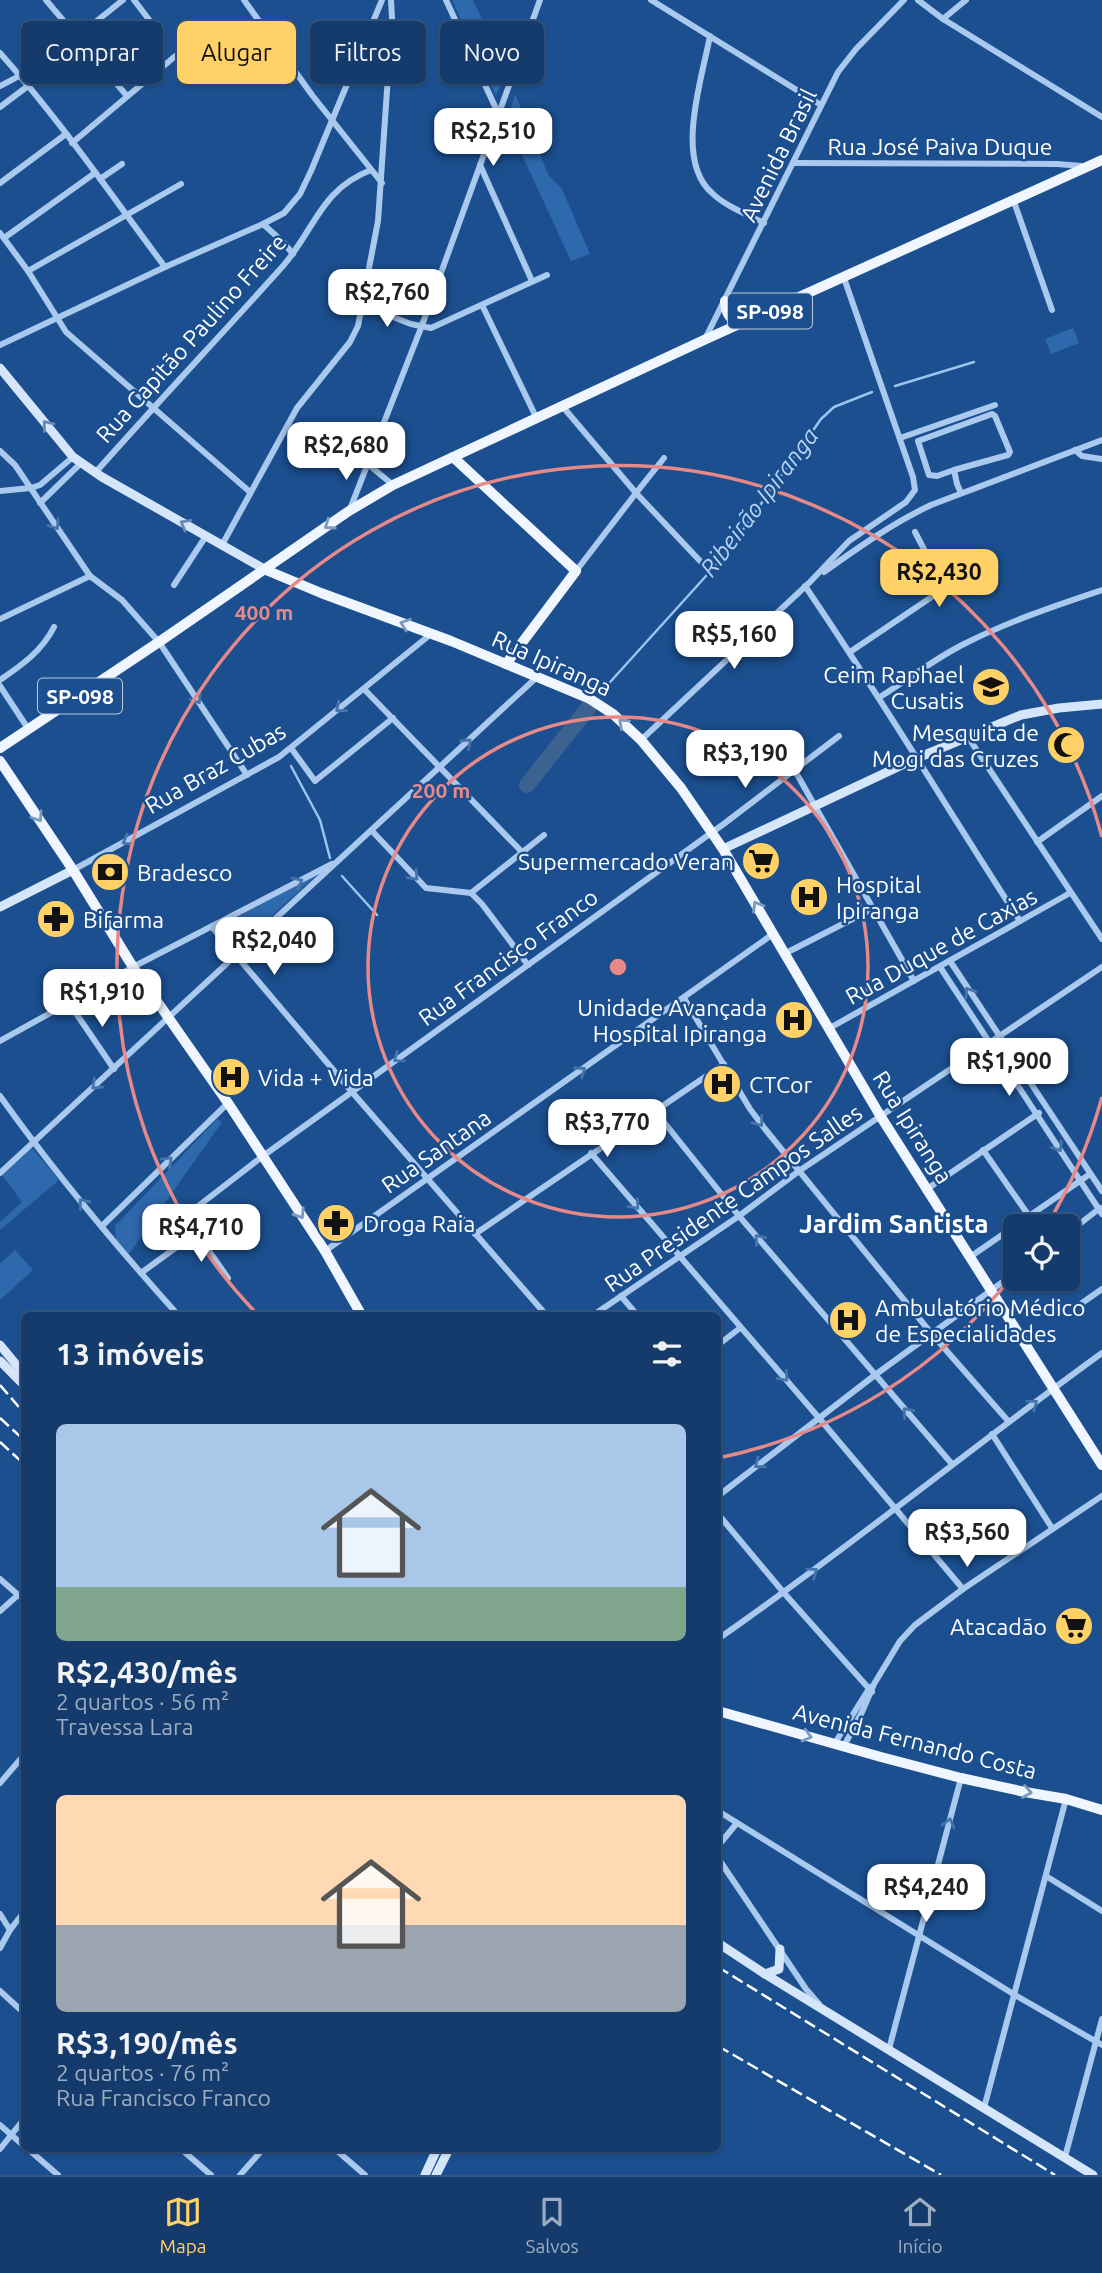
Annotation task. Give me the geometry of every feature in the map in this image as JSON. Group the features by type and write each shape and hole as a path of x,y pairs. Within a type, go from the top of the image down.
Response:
{"main road":[{"name":"SP-098","path":"0,748 266,570 349,511 393,485 704,340 1102,160"},
{"path":"725,301 728,316 741,324"},
{"name":"Rua Ipiranga","path":"0,368 77,460 95,473 266,570 590,698 613,714 641,740 681,788 723,849 881,1117 1102,1465"},
{"path":"453,457 576,571 506,664"},
{"path":"723,849 915,759 1030,713 1101,707"},
{"path":"0,761 73,870 133,967 263,1156 325,1251 360,1312"},
{"name":"Rua Braz Cubas","path":"0,907 73,870"},
{"path":"0,1345 21,1370"},
{"path":"0,1361 21,1382"},
{"name":"Avenida Fernando Costa","path":"721,1712 961,1778 1066,1799 1102,1810"},
{"path":"721,1944 765,1974 1093,2175"},
{"path":"765,1974 779,1969 780,1949"},
{"path":"425,2175 436,2152"},
{"path":"436,2175 448,2152"}],"street":[{"path":"46,0 63,21"},
{"path":"96,21 122,0"},
{"path":"134,0 150,21"},
{"path":"244,0 331,119 382,183"},
{"path":"0,345 284,213 300,194 382,0"},
{"path":"222,545 297,408 350,342 358,326 378,221 382,183 391,0"},
{"path":"446,0 498,114"},
{"path":"349,511 421,328 540,0"},
{"path":"651,0 821,105"},
{"path":"663,7 667,0"},
{"name":"Avenida Brasil","path":"704,340 821,105 847,59 904,0"},
{"path":"918,0 943,19 1102,117"},
{"path":"943,19 966,0"},
{"path":"710,36 692,139 695,168 701,181 713,195 764,223"},
{"path":"0,52 21,76 0,86"},
{"path":"72,143 177,54"},
{"path":"117,84 127,96"},
{"path":"0,107 28,86 165,267"},
{"path":"0,183 66,134"},
{"name":"Rua José Paiva Duque","path":"793,163 1057,164 1087,167"},
{"path":"100,179 122,164"},
{"path":"480,165 532,281"},
{"name":"Rua Capitão Paulino Freire","path":"95,473 293,254 337,190 354,176 372,170"},
{"path":"95,173 2,236 28,271 66,332 250,492"},
{"path":"28,271 181,184"},
{"path":"1013,199 1052,310"},
{"path":"263,224 293,254"},
{"path":"362,305 421,328 431,328 547,275"},
{"path":"641,740 807,585 849,541 912,497 915,491 900,438 844,278"},
{"path":"482,305 537,419"},
{"path":"900,438 995,405"},
{"path":"563,407 635,492 702,563"},
{"path":"992,414 995,416 1010,452 954,470 936,476 929,475 918,441 992,414"},
{"path":"807,585 862,544 907,516 1102,440"},
{"path":"1075,450 1082,456 1102,459"},
{"path":"0,451 15,465 90,576 122,600 159,642 247,775"},
{"path":"576,571 664,458"},
{"path":"40,503 77,460"},
{"name":"Rua Capitão Paulino Freire","path":"0,491 31,488 77,460"},
{"path":"15,465 20,489"},
{"path":"369,465 393,485"},
{"path":"954,470 961,493"},
{"path":"850,652 942,590 942,582 915,532"},
{"path":"174,585 206,536"},
{"path":"0,618 90,576"},
{"path":"807,585 1020,921"},
{"path":"880,697 959,647 991,631 1102,590"},
{"path":"0,680 37,652 48,640 54,627"},
{"name":"Rua Braz Cubas","path":"73,870 291,748 430,634"},
{"path":"0,1173 537,677"},
{"path":"0,686 29,730"},
{"path":"364,689 522,852"},
{"path":"291,748 315,781 393,718"},
{"name":"Rua Francisco Franco","path":"196,1233 189,1220 197,1207 263,1156 712,832 839,736"},
{"path":"968,737 1102,939"},
{"path":"794,769 914,981"},
{"path":"1037,842 1102,796"},
{"path":"372,831 426,888 471,893 528,965"},
{"path":"471,893 544,835"},
{"path":"0,1041 133,967 342,859"},
{"name":"Rua Duque de Caxias","path":"828,1029 1070,893"},
{"path":"786,953 874,908"},
{"path":"212,927 543,1312"},
{"name":"Rua Santana","path":"325,1251 773,934"},
{"path":"950,961 1102,1191"},
{"path":"940,967 1101,1210 1080,1225"},
{"name":"Rua Presidente Campos Salles","path":"598,1312 739,1216 799,1171 1102,967"},
{"path":"684,998 750,1110 931,1333 1009,1422"},
{"path":"69,1003 114,1069"},
{"path":"475,1234 724,1064"},
{"path":"0,1096 33,1143 125,1256 175,1312"},
{"path":"102,1226 228,1103"},
{"path":"927,1189 1046,1108"},
{"path":"655,1111 739,1216 952,1464"},
{"path":"983,1150 1028,1214"},
{"path":"591,1153 963,1588"},
{"path":"1032,1214 1090,1174"},
{"path":"138,1270 196,1233 228,1278"},
{"path":"970,1257 1003,1234"},
{"path":"721,1494 875,1375 1003,1282"},
{"path":"1082,1303 1102,1289"},
{"path":"621,1296 635,1312"},
{"path":"721,1343 740,1328"},
{"path":"721,1637 784,1593 1102,1353"},
{"path":"992,1434 1052,1528"},
{"path":"839,1745 908,1631 963,1588 1102,1496"},
{"path":"721,1518 870,1690"},
{"path":"0,1579 21,1598"},
{"path":"0,1611 18,1595"},
{"path":"0,1783 21,1761"},
{"path":"889,2049 961,1778"},
{"path":"984,2108 1066,1799"},
{"path":"721,1813 1015,1995 1099,2043"},
{"path":"721,1843 737,1824"},
{"path":"721,1862 806,1989 828,2012"},
{"path":"1046,1876 1102,1911"},
{"path":"0,1914 10,1930"},
{"path":"0,1948 21,1916"},
{"path":"0,1991 21,2009"},
{"path":"1065,2157 1099,2043 1102,2019"},
{"path":"0,2149 21,2123"},
{"path":"0,2125 21,2143"},
{"path":"31,2152 58,2175"},
{"path":"184,2152 211,2175"},
{"path":"240,2175 260,2152"},
{"path":"338,2152 365,2175"}],"shaded area":[{"path":"452,0 473,0 483,21 462,21"},
{"path":"490,84 501,84 496,96"},
{"path":"515,94 549,176 562,189 590,254 571,261 507,122"},
{"path":"1073,328 1079,343 1051,354 1045,339"},
{"path":"318,874 240,945 235,946 220,926"},
{"path":"217,1119 222,1122 129,1254 116,1240 115,1226"},
{"path":"32,1148 59,1180 0,1230 0,1222 22,1202 2,1175"},
{"path":"15,1250 33,1270 0,1300 0,1264"}],"waterway":[{"path":"895,386 974,362"},
{"name":"Ribeirão Ipiranga","path":"602,691 725,555 821,419 834,407 872,392"},
{"name":"Ribeirão Ipiranga","path":"527,785 589,707"},
{"path":"291,766 320,820 330,858"},
{"path":"342,876 377,915"}],"railway":[{"path":"0,1385 21,1410"},
{"path":"0,1418 21,1437"},
{"path":"0,1442 21,1461"},
{"path":"721,1969 1055,2175"},
{"path":"721,2048 941,2175"}],"place":[{"name":"Ceim Raphael Cusatis","path":"991,687"},
{"name":"Mesquita de Mogi das Cruzes","path":"1066,745"},
{"name":"Supermercado Veran","path":"761,861"},
{"name":"Bradesco","path":"110,872"},
{"name":"Hospital Ipiranga","path":"809,897"},
{"name":"Bifarma","path":"56,919"},
{"name":"Unidade Avançada Hospital Ipiranga","path":"794,1020"},
{"name":"Vida + Vida","path":"231,1077"},
{"name":"CTCor","path":"722,1084"},
{"name":"Droga Raia","path":"336,1223"},
{"name":"Ambulatório Médico de Especialidades","path":"848,1320"},
{"name":"Atacadão","path":"1074,1626"}],"district":[{"name":"Jardim Santista","path":"894,1223"}]}
